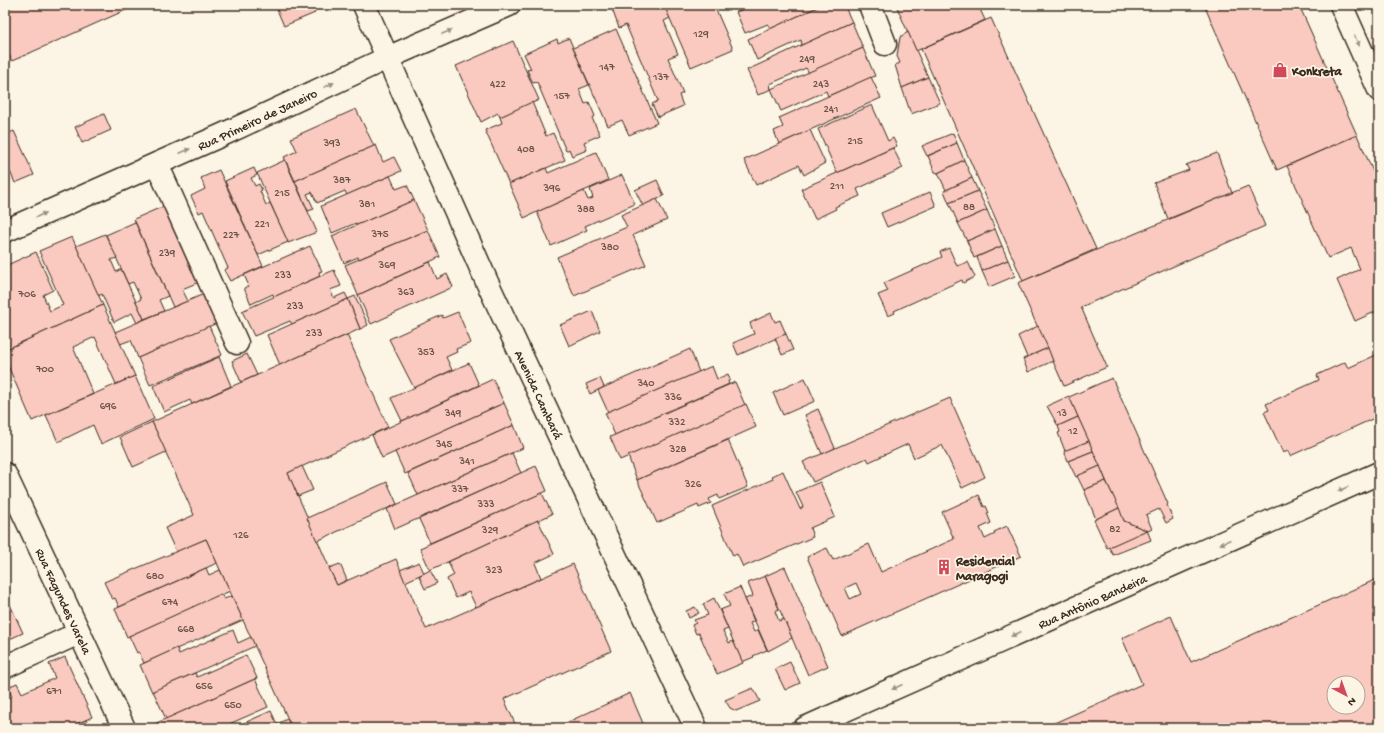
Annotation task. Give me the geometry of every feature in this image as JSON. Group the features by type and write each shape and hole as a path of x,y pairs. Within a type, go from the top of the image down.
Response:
{"street":[{"name":"Avenida Cambará","path":"364,5 487,282 696,728"},
{"name":"Rua Primeiro de Janeiro","path":"5,231 222,135 387,58 509,5"},
{"path":"870,5 885,44"},
{"path":"1341,5 1379,90"},
{"path":"157,164 237,343"},
{"name":"Rua Antônio Bandeira","path":"805,728 1379,473"},
{"name":"Rua Fagundes Varela","path":"5,474 124,728"},
{"path":"5,667 79,633"}],"building":[{"path":"5,5 137,5 12,61 5,46"},
{"path":"275,5 311,5 315,13 284,26"},
{"path":"622,5 664,5 670,18 664,21 678,54 668,58 683,93 679,95 683,106 658,117 652,104 658,101 626,25 619,28 612,9"},
{"path":"664,5 714,5 733,49 691,67"},
{"path":"753,5 822,5 770,29 768,24 745,33 736,12"},
{"path":"822,5 844,5 852,22 802,45 801,40 757,60 748,39"},
{"path":"896,5 978,5 985,20 916,51"},
{"name":"Konkreta","path":"1204,5 1299,5 1357,135 1277,170"},
{"path":"991,18 1096,249 1023,281 921,49"},
{"path":"852,22 863,48 809,73 806,68 770,84 771,89 758,95 747,70"},
{"path":"616,29 657,123 629,135 622,120 608,126 573,48"},
{"path":"908,32 928,77 902,88 895,65 900,63 897,56 900,37"},
{"path":"569,38 589,85 579,89 585,104 589,102 595,116 592,118 600,135 584,142 587,150 572,156 569,149 566,151 537,82 533,83 527,70 531,69 524,54 557,39 558,43"},
{"path":"513,41 539,100 500,117 498,113 481,122 456,66"},
{"path":"863,48 875,76 828,96 826,91 781,111 771,89"},
{"path":"871,77 881,98 779,144 774,131 783,127 779,118"},
{"path":"928,77 940,103 911,114 902,88"},
{"path":"532,102 546,136 553,133 565,160 509,184 485,130 502,123 500,117"},
{"path":"872,105 888,141 893,138 897,146 837,173 818,129"},
{"path":"356,109 374,146 295,181 284,157 297,151 291,138"},
{"path":"104,114 111,130 82,143 75,127"},
{"path":"810,130 825,163 804,175 799,165 756,185 744,160"},
{"path":"14,131 34,175 15,183 5,160 5,135"},
{"path":"953,133 957,143 927,156 922,146"},
{"path":"1357,135 1379,185 1379,310 1355,321 1337,280 1360,269 1351,248 1328,258 1287,166"},
{"path":"957,143 964,160 938,173 935,172 928,156"},
{"path":"376,145 383,162 394,157 401,171 347,195 345,191 317,203 312,192 307,194 314,209 308,211 295,181"},
{"path":"893,148 903,168 857,189 860,196 835,207 836,209 815,219 801,189"},
{"path":"596,152 608,180 524,218 509,184 546,168 548,173"},
{"path":"1217,153 1232,193 1168,219 1154,183 1189,170 1186,165"},
{"path":"285,160 317,232 288,243 257,173"},
{"path":"964,160 972,178 946,190 938,173"},
{"path":"254,168 257,175 251,178 255,186 259,184 262,190 260,191 266,205 270,203 288,242 258,255 225,181"},
{"path":"219,170 263,266 230,281 224,270 228,268 203,211 199,213 191,196 205,189 201,178"},
{"path":"622,175 635,204 585,226 587,230 551,246 537,212 584,191 588,200 593,198 590,189"},
{"path":"390,176 396,189 407,185 414,200 357,225 356,223 332,233 321,206"},
{"path":"972,178 978,191 949,203 944,191"},
{"path":"657,180 664,196 643,206 635,190"},
{"path":"1248,186 1265,226 1081,307 1107,367 1064,386 1018,283"},
{"path":"978,191 987,210 958,223 949,203"},
{"path":"930,192 936,206 887,227 881,213"},
{"path":"657,199 667,220 633,235 646,265 574,296 557,257 627,227 621,215"},
{"path":"414,200 428,230 359,259 358,257 344,263 332,236"},
{"path":"164,206 199,282 182,289 188,301 173,307 134,219"},
{"path":"987,210 995,229 967,241 958,223"},
{"path":"135,222 168,296 159,300 164,311 144,319 136,302 141,299 133,282 128,284 106,235"},
{"path":"995,229 1002,246 974,258 967,241"},
{"path":"428,230 440,257 358,295 345,265"},
{"path":"105,234 117,258 111,260 116,272 121,269 144,319 137,323 132,313 114,322 102,294 98,296 76,246"},
{"path":"72,237 103,305 5,350 5,266 36,252 53,290 43,295 50,311 63,305 39,251"},
{"path":"310,246 322,271 319,272 320,276 274,297 273,294 251,304 244,288 249,286 244,275"},
{"path":"1002,246 1008,260 982,271 977,257"},
{"path":"949,248 957,266 968,262 975,277 963,283 962,280 894,311 895,313 888,316 878,295 888,291 884,283 942,257 940,252"},
{"path":"1008,260 1015,276 989,287 982,271"},
{"path":"430,262 437,279 447,274 453,287 371,324 358,295"},
{"path":"334,270 341,286 330,290 334,298 345,293 348,299 292,324 290,321 254,336 242,311"},
{"path":"204,294 217,323 138,358 131,340 120,344 115,332"},
{"path":"355,296 368,325 360,329 348,299"},
{"path":"348,299 360,329 280,365 267,335"},
{"path":"103,305 135,376 116,384 95,337 73,347 93,394 32,421 5,359 5,350"},
{"path":"592,311 600,331 569,346 560,325"},
{"path":"458,312 471,343 456,349 457,352 446,357 452,370 414,388 389,339 442,315 443,318"},
{"path":"771,313 775,322 780,320 786,334 738,355 733,343 754,334 750,323"},
{"path":"209,326 222,355 150,385 138,358"},
{"path":"1038,326 1048,348 1027,357 1018,336"},
{"path":"786,334 793,350 782,355 775,338"},
{"path":"347,335 388,427 288,473 337,585 396,559 426,629 573,564 611,651 504,699 517,728 292,728 206,539 176,552 165,528 194,515 152,422"},
{"path":"1048,348 1053,361 1028,372 1023,359"},
{"path":"690,349 699,372 608,412 598,390"},
{"path":"247,354 257,375 241,382 232,361"},
{"path":"1376,355 1379,361 1379,416 1290,456 1288,451 1283,453 1264,412 1269,410 1266,404 1319,380 1317,375 1345,362 1348,368"},
{"path":"219,357 231,386 192,404 190,400 164,412 153,386"},
{"path":"469,363 479,385 402,421 391,398"},
{"path":"712,366 717,379 728,374 730,380 728,381 729,384 615,435 605,413"},
{"path":"135,376 154,419 101,444 93,425 58,442 46,415"},
{"path":"600,378 604,387 590,394 586,384"},
{"path":"805,378 815,401 783,415 773,393"},
{"path":"1112,378 1168,504 1167,505 1173,519 1166,523 1159,509 1146,515 1152,529 1148,531 1124,521 1069,397"},
{"path":"493,379 504,403 382,458 372,435"},
{"path":"735,382 745,405 620,460 610,437"},
{"path":"1069,396 1078,417 1058,426 1047,406"},
{"path":"950,398 985,477 962,488 942,445 914,458 908,444 869,462 867,458 813,482 803,462"},
{"path":"504,403 514,425 405,474 395,452"},
{"path":"746,404 756,427 637,480 628,456"},
{"path":"818,409 835,448 822,454 805,415"},
{"path":"1078,417 1089,441 1065,451 1058,433 1060,432 1058,426"},
{"path":"152,422 166,452 133,467 120,437"},
{"path":"514,425 523,448 418,495 408,473"},
{"path":"728,440 748,487 719,499 718,495 709,499 711,503 699,508 698,505 657,523 637,480"},
{"path":"1089,441 1093,451 1068,461 1064,451"},
{"path":"1093,451 1100,466 1076,477 1068,461"},
{"path":"512,453 521,473 395,529 387,509"},
{"path":"302,466 313,490 298,496 288,473"},
{"path":"536,466 547,491 430,543 419,519"},
{"path":"1100,466 1106,481 1084,490 1077,476"},
{"path":"783,471 800,509 803,507 796,492 820,482 835,517 810,528 813,537 743,567 737,554 733,556 712,506 773,479 772,476"},
{"path":"1106,481 1119,508 1096,519 1084,490"},
{"path":"387,482 397,504 317,541 307,518"},
{"path":"542,493 552,514 430,570 420,548"},
{"name":"Residencial Maragogi","path":"979,495 984,507 986,506 989,513 987,513 991,523 980,528 985,539 995,534 994,532 1007,526 1021,556 842,636 807,557 827,548 833,560 869,544 881,572 954,539 942,512","holes":["856,583 861,594 850,599 845,588"]},
{"path":"1119,508 1124,521 1148,531 1107,548 1094,520"},
{"path":"538,520 554,554 535,563 541,578 476,607 469,592 456,598 447,579 454,575 448,562"},
{"path":"1147,530 1151,540 1113,555 1109,547"},
{"path":"206,539 217,563 119,607 115,598 112,599 104,582"},
{"path":"419,562 424,573 405,582 400,570"},
{"path":"340,564 347,580 337,585 329,568"},
{"path":"785,567 828,666 808,675 765,576"},
{"path":"206,568 209,575 220,570 230,591 127,637 115,609"},
{"path":"430,570 437,583 425,589 419,576"},
{"path":"765,576 779,609 775,611 779,621 784,619 792,638 768,651 745,599 753,596 748,583"},
{"path":"1379,578 1379,728 1043,728 1142,684 1122,638 1171,616 1191,662"},
{"path":"740,587 754,621 750,623 754,632 758,630 767,650 742,662 720,610 730,606 724,594"},
{"path":"221,594 224,599 232,596 243,620 144,663 139,652 137,653 129,636"},
{"path":"714,598 728,629 723,631 729,643 733,641 743,663 717,674 699,633 696,634 692,625 696,623 694,620 708,615 703,604"},
{"path":"8,600 23,633 5,641 5,601"},
{"path":"695,607 699,613 689,618 686,611"},
{"path":"233,630 238,643 251,637 255,646 152,692 140,665 177,648 179,654"},
{"path":"246,655 257,678 166,719 153,691 195,673 197,677"},
{"path":"65,657 92,717 68,728 9,728 5,719 5,700 12,697 8,687 17,683 22,693 55,678 49,664"},
{"path":"790,662 800,683 785,690 775,669"},
{"path":"255,679 268,707 220,728 153,728 152,725"},
{"path":"753,688 760,701 736,711 730,708 725,700"},
{"path":"630,693 645,728 555,728"},
{"path":"271,711 277,724 287,719 292,728 233,728"},
{"path":"86,720 90,728 68,728"}],"place":[{"name":"Konkreta","path":"1280,70"},
{"name":"Residencial Maragogi","path":"944,567"}]}
